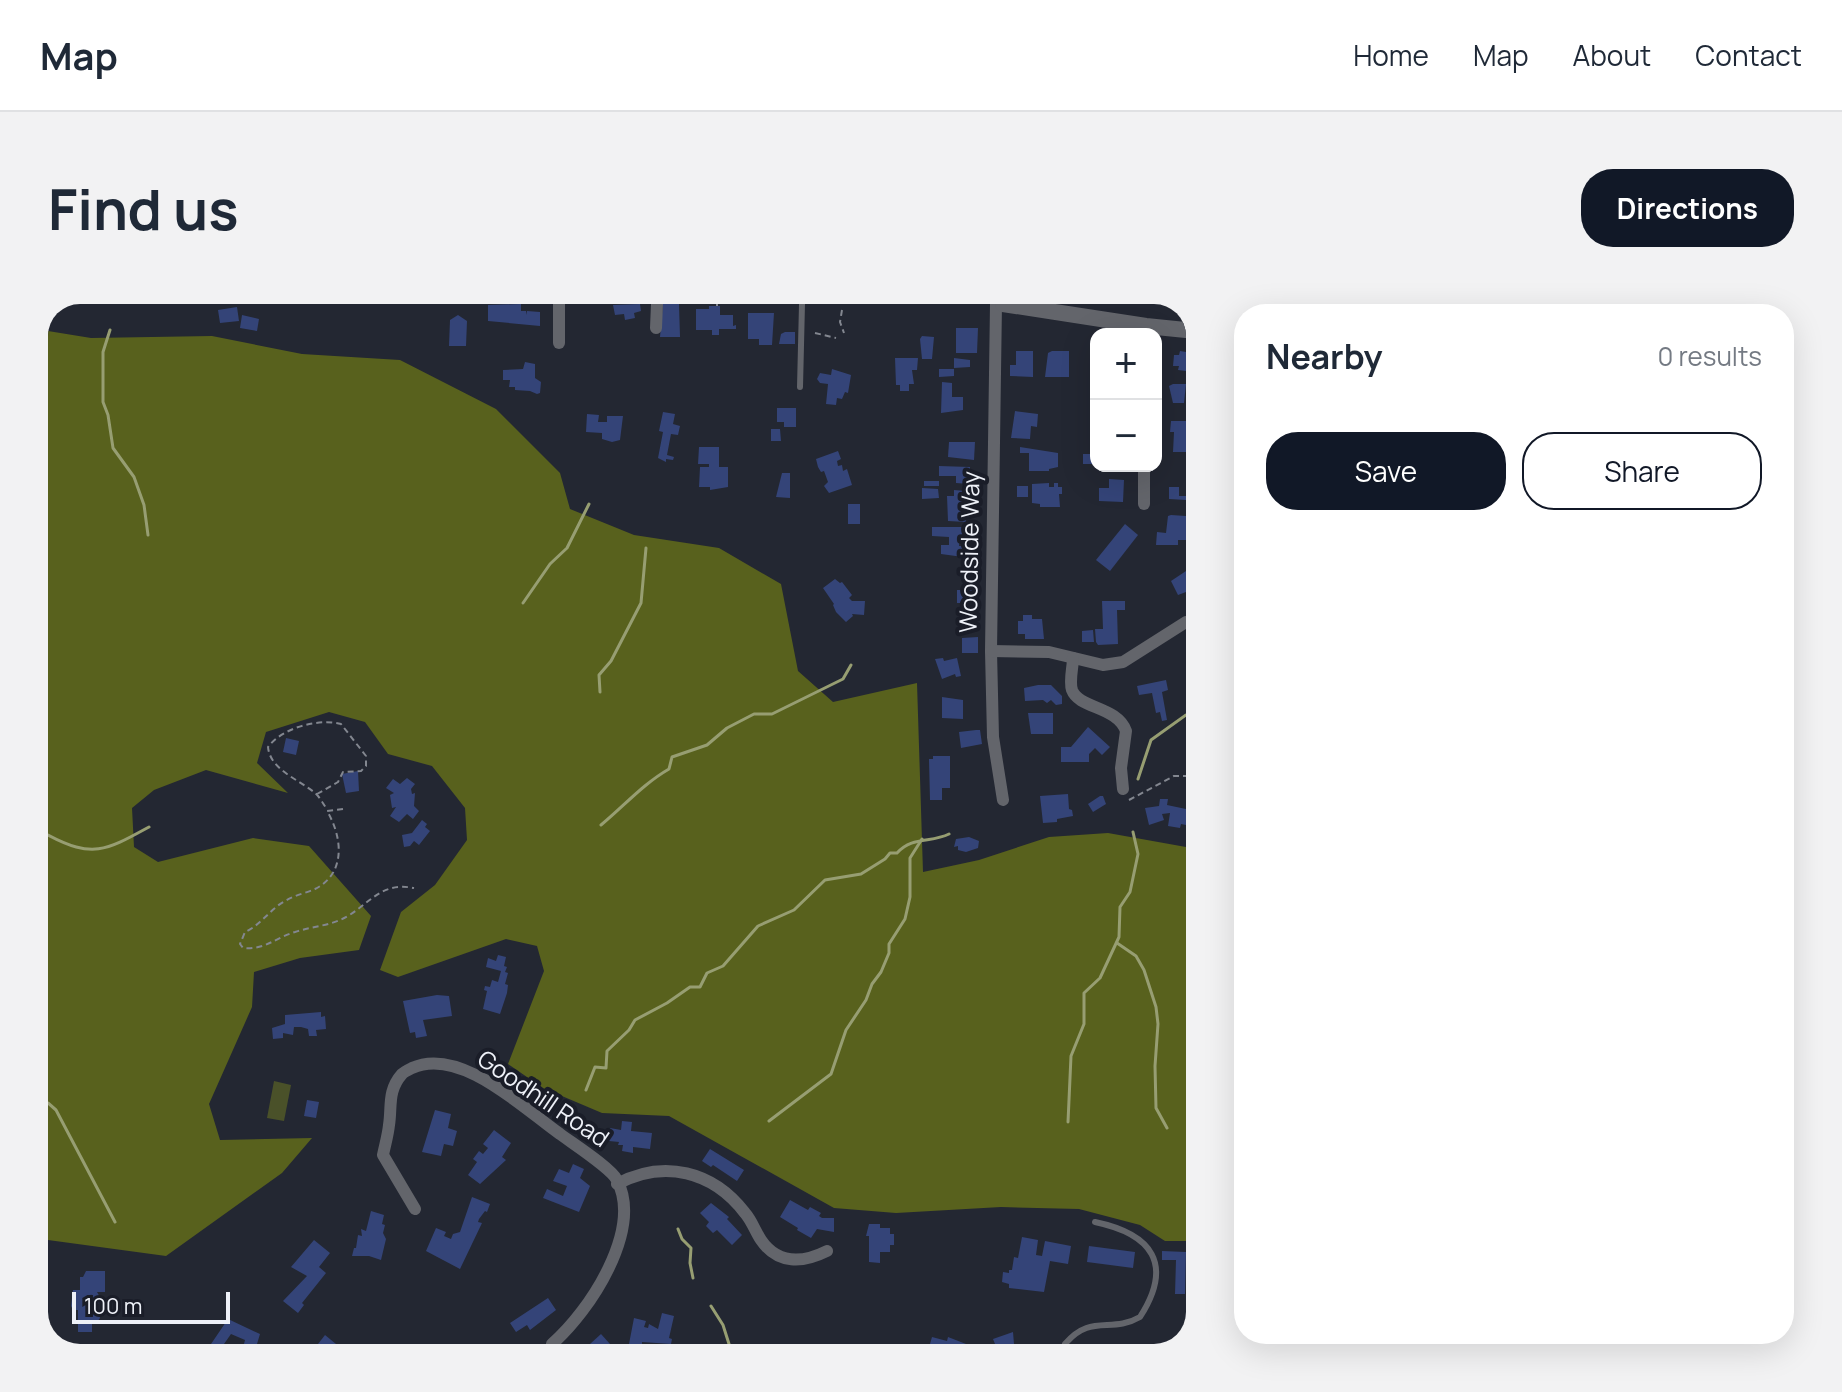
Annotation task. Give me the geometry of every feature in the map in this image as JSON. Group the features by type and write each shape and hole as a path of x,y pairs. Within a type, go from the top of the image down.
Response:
{"street":[{"path":"559,304 559,343"},
{"path":"656,328 657,304"},
{"name":"Woodside Way","path":"996,304 991,651 993,737 1003,800"},
{"path":"1003,304 1135,328"},
{"path":"1162,330 1186,330"},
{"path":"1144,472 1144,504"},
{"path":"991,651 1049,652 1103,665 1123,662 1186,622"},
{"path":"1073,658 1072,689 1076,695 1109,712 1125,726 1121,768 1126,794"},
{"name":"Goodhill Road","path":"415,1209 383,1155 390,1122 389,1101 403,1073 425,1062 450,1064 486,1082 595,1160 617,1180 617,1184"},
{"path":"552,1344 573,1326 616,1252 623,1232 625,1205 617,1184 632,1176 652,1171 672,1171 702,1177 718,1186 746,1213 763,1243 774,1251 796,1262 813,1259 827,1251"}],"lane":[{"path":"800,387 802,304"},
{"path":"1065,1344 1091,1325 1120,1325 1140,1317 1156,1282 1153,1256 1141,1240 1133,1234 1095,1222"}],"path":[{"path":"842,310 840,320 844,333"},
{"path":"815,333 836,338"},
{"path":"317,794 336,784 343,772 361,771 366,766 366,756 341,724 324,722 303,727 285,733 268,747 269,755 292,779 317,794 334,822 341,848 330,877 318,887 286,900 245,932 240,944 243,948 257,950 294,932 333,923 350,915 376,893 414,888"},
{"path":"1126,794 1174,776 1186,776"},
{"path":"327,811 343,809"}],"green space":[{"path":"48,331 91,338 212,336 302,354 400,360 496,409 560,473 570,509 634,535 719,548 781,584 798,671 833,702 917,683 923,872 979,860 1049,837 1108,833 1186,847 1186,1241 1165,1241 1140,1225 1079,1209 1001,1207 896,1213 834,1208 669,1116 602,1113 543,1088 508,1064 544,971 537,946 506,939 398,977 380,970 401,912 435,885 467,840 465,808 432,766 388,754 365,722 329,712 266,732 257,763 288,793 206,770 154,790 132,808 134,847 158,862 253,838 309,846 371,916 359,950 300,958 254,972 252,1007 209,1104 220,1140 312,1138 282,1173 166,1256 48,1240"},
{"path":"274,1081 291,1085 284,1121 267,1118"}],"building":[{"path":"521,304 521,311 526,311 526,315 527,311 540,312 540,326 488,321 488,305"},
{"path":"640,304 641,311 634,313 635,318 625,320 624,314 615,315 613,305"},
{"path":"663,304 679,304 680,337 660,337"},
{"path":"709,306 720,306 720,315 733,315 736,329 719,329 719,335 712,335 712,330 696,330 696,309 709,309"},
{"path":"237,307 239,321 220,323 218,310"},
{"path":"748,313 774,313 772,345 759,345 759,339 748,339"},
{"path":"242,315 259,319 257,331 240,328"},
{"path":"458,315 467,321 466,346 449,346 450,320"},
{"path":"956,328 978,328 977,353 956,353"},
{"path":"795,332 795,344 779,344 781,334"},
{"path":"922,336 934,337 932,359 922,359"},
{"path":"1016,351 1033,351 1033,377 1010,376 1010,365 1016,365"},
{"path":"1069,351 1069,377 1045,377 1048,353"},
{"path":"1180,351 1186,352 1186,371 1173,366 1174,355 1179,355"},
{"path":"895,358 918,358 917,370 912,370 914,384 909,384 909,391 900,391 900,385 896,385"},
{"path":"954,358 970,360 970,367 954,368"},
{"path":"525,362 535,364 535,378 541,382 540,393 515,390 515,387 509,387 510,380 503,380 503,370 523,369"},
{"path":"832,369 851,375 848,393 845,392 842,399 837,398 836,405 826,404 828,384 820,383 817,379 820,373 831,375"},
{"path":"939,369 954,369 954,376 939,377"},
{"path":"942,382 952,383 952,397 963,397 963,410 941,413"},
{"path":"1186,384 1184,403 1173,403 1169,386"},
{"path":"777,408 796,408 796,427 784,427 784,422 777,422"},
{"path":"1015,411 1038,414 1037,427 1031,426 1030,439 1011,438"},
{"path":"663,412 675,414 673,424 680,426 678,435 671,434 667,455 674,457 673,460 666,459 666,462 658,458"},
{"path":"587,414 599,415 598,422 607,422 607,416 623,416 620,440 612,442 602,439 602,433 586,432"},
{"path":"1171,421 1186,421 1186,452 1173,452"},
{"path":"771,429 780,429 781,441 771,441"},
{"path":"949,442 975,442 974,460 948,457"},
{"path":"699,447 719,447 719,467 728,467 728,487 710,490 710,487 699,487 700,467 709,467 709,464 698,464"},
{"path":"1020,447 1058,453 1058,467 1049,471 1029,471 1029,453 1020,453"},
{"path":"838,451 841,459 837,461 838,466 842,465 843,471 847,469 852,485 829,493 824,486 828,482 824,471 821,472 816,459"},
{"path":"1083,454 1090,454 1090,464 1083,464"},
{"path":"939,466 970,467 970,484 956,483 956,476 939,476"},
{"path":"782,473 790,473 790,498 776,497"},
{"path":"1109,479 1124,480 1123,502 1099,501 1099,488 1109,488"},
{"path":"924,481 939,481 939,486 924,486"},
{"path":"1049,483 1049,487 1058,483 1058,487 1062,487 1060,507 1040,507 1040,504 1032,503 1032,484"},
{"path":"1017,486 1028,486 1028,497 1017,497"},
{"path":"1169,487 1179,487 1179,496 1186,496 1186,500 1169,499"},
{"path":"922,488 938,489 939,498 922,499"},
{"path":"954,490 965,491 967,502 972,502 971,515 966,515 966,522 948,521 947,496 954,496"},
{"path":"848,504 860,504 860,524 848,524"},
{"path":"1168,516 1186,516 1186,540 1178,540 1178,545 1156,545 1157,532 1166,533"},
{"path":"1125,524 1138,535 1110,571 1096,560"},
{"path":"932,527 966,527 966,535 960,535 959,546 966,546 963,557 941,554 941,545 949,545 949,537 932,536"},
{"path":"1186,571 1186,592 1178,595 1171,581"},
{"path":"835,579 842,582 852,595 849,598 852,601 865,601 864,615 852,614 846,622 836,612 823,588"},
{"path":"957,590 973,590 973,603 957,603"},
{"path":"1102,601 1125,601 1125,610 1117,610 1118,644 1098,645 1096,642 1095,629 1103,629"},
{"path":"1023,615 1042,619 1044,639 1025,639 1025,634 1018,634 1018,621 1023,621"},
{"path":"1093,630 1094,642 1082,642 1082,631"},
{"path":"978,637 978,653 962,653 962,638"},
{"path":"943,658 944,661 957,658 961,676 956,677 955,674 942,679 935,659"},
{"path":"1166,680 1168,690 1162,692 1167,720 1162,721 1160,712 1156,713 1152,693 1139,695 1137,686"},
{"path":"1051,685 1062,696 1062,704 1056,705 1051,700 1047,703 1043,700 1025,701 1024,688"},
{"path":"942,697 963,700 963,719 942,718"},
{"path":"1028,713 1053,713 1053,734 1031,734"},
{"path":"1088,727 1110,747 1102,755 1095,748 1089,754 1089,762 1061,762 1061,747 1071,747"},
{"path":"980,730 982,744 961,748 959,732"},
{"path":"286,738 299,741 296,755 283,752"},
{"path":"933,756 950,756 950,788 942,788 942,800 930,800 929,759"},
{"path":"358,771 359,791 346,793 342,774"},
{"path":"407,778 415,784 411,789 412,794 415,793 414,806 419,811 413,819 407,814 399,822 390,816 396,807 392,808 390,795 394,793 386,788 393,779 400,784"},
{"path":"1068,794 1073,816 1043,823 1040,796"},
{"path":"1100,796 1106,804 1093,812 1088,804"},
{"path":"1160,799 1168,799 1167,805 1186,809 1186,825 1181,824 1180,828 1168,826 1170,813 1162,814 1164,820 1149,825 1145,808 1159,806"},
{"path":"422,820 430,831 419,845 414,841 404,847 402,835 412,833"},
{"path":"969,837 979,841 978,848 966,852 958,850 958,846 954,847 956,839"},
{"path":"498,955 506,957 504,966 508,973 505,984 508,985 507,993 500,1014 483,1009 487,991 484,990 485,986 490,987 492,980 498,982 501,971 486,967 488,958 496,961"},
{"path":"449,996 452,1016 423,1020 427,1036 416,1038 415,1032 410,1033 403,1001"},
{"path":"321,1012 321,1017 325,1016 326,1029 316,1030 317,1036 309,1036 308,1029 294,1027 293,1035 283,1033 283,1038 273,1039 272,1028 285,1024 285,1015"},
{"path":"307,1100 319,1102 316,1118 304,1116"},
{"path":"435,1110 451,1114 448,1128 457,1131 453,1146 444,1144 441,1156 422,1152"},
{"path":"622,1121 632,1122 631,1131 652,1133 650,1149 633,1147 633,1153 622,1151 623,1145 609,1141 608,1131 610,1128 621,1130"},
{"path":"494,1130 511,1143 502,1157 506,1160 480,1184 468,1175 477,1162 473,1159 479,1151 483,1154 488,1148 483,1144"},
{"path":"710,1149 744,1170 737,1181 702,1161"},
{"path":"573,1164 584,1169 580,1178 590,1186 579,1212 543,1198 547,1189 563,1196 567,1186 553,1181 559,1169 569,1173"},
{"path":"472,1197 490,1204 479,1219 478,1222 482,1223 460,1269 426,1251 436,1228 446,1232 444,1236 451,1239 453,1234 460,1232"},
{"path":"790,1200 821,1213 819,1216 822,1218 834,1218 834,1232 817,1229 811,1238 797,1230 780,1217"},
{"path":"711,1203 729,1217 727,1219 742,1235 732,1245 717,1230 713,1233 706,1226 709,1222 700,1213"},
{"path":"371,1211 384,1215 382,1224 385,1225 383,1233 386,1239 381,1260 352,1256 358,1235 362,1236 361,1229 366,1231"},
{"path":"869,1224 890,1228 890,1234 894,1234 890,1252 880,1252 880,1263 869,1262 869,1236 866,1236"},
{"path":"1022,1237 1038,1240 1036,1255 1042,1256 1045,1241 1071,1246 1068,1264 1050,1261 1044,1292 1009,1288 1009,1284 1002,1282 1003,1272 1009,1273 1014,1257 1018,1258"},
{"path":"314,1240 330,1253 319,1267 326,1273 302,1303 304,1305 298,1313 283,1301 307,1276 291,1267"},
{"path":"1089,1246 1135,1252 1133,1268 1087,1262"},
{"path":"1162,1251 1186,1252 1185,1294 1175,1294 1176,1260 1162,1260"},
{"path":"86,1271 105,1271 105,1292 97,1292 101,1299 97,1306 100,1318 97,1322 92,1321 92,1332 78,1332 78,1310 73,1310 71,1306 73,1290 80,1290 80,1277"},
{"path":"548,1298 556,1310 530,1330 527,1325 516,1332 510,1323"},
{"path":"662,1313 674,1316 669,1338 672,1339 671,1344 629,1344 634,1318 646,1321 644,1327 648,1328 649,1324 658,1329"},
{"path":"228,1319 260,1334 257,1344 244,1344 245,1340 231,1334 224,1344 211,1344"},
{"path":"1013,1332 1014,1344 995,1344 993,1339"},
{"path":"601,1334 610,1344 590,1344"},
{"path":"325,1335 336,1344 318,1344"},
{"path":"932,1337 947,1341 948,1337 966,1344 930,1344"}],"waterway":[{"path":"110,330 103,352 103,402 113,448 134,477 144,505 148,535"},
{"path":"523,603 550,564 567,548 589,504"},
{"path":"600,692 599,675 611,661 641,603 646,548"},
{"path":"601,825 642,788 669,769 672,757 707,745 727,728 754,714 772,714 843,679 851,665"},
{"path":"1138,779 1151,740 1186,715"},
{"path":"48,835 77,847 100,849 149,827"},
{"path":"1068,1122 1071,1056 1084,1024 1084,993 1100,978 1119,937 1120,907 1130,892 1138,854 1133,832"},
{"path":"586,1090 595,1067 606,1068 607,1051 635,1020 690,987 700,987 707,973 723,966 758,926 794,910 825,880 861,874 890,853 897,853 909,844 949,834"},
{"path":"769,1121 831,1074 846,1030 881,972 889,953 889,944 905,919 910,897 910,858 922,839"},
{"path":"1117,943 1136,956 1156,1007 1156,1108 1167,1128"},
{"path":"48,1103 56,1110 115,1222"},
{"path":"678,1229 691,1248 693,1278"},
{"path":"711,1306 723,1325 729,1344"}]}
